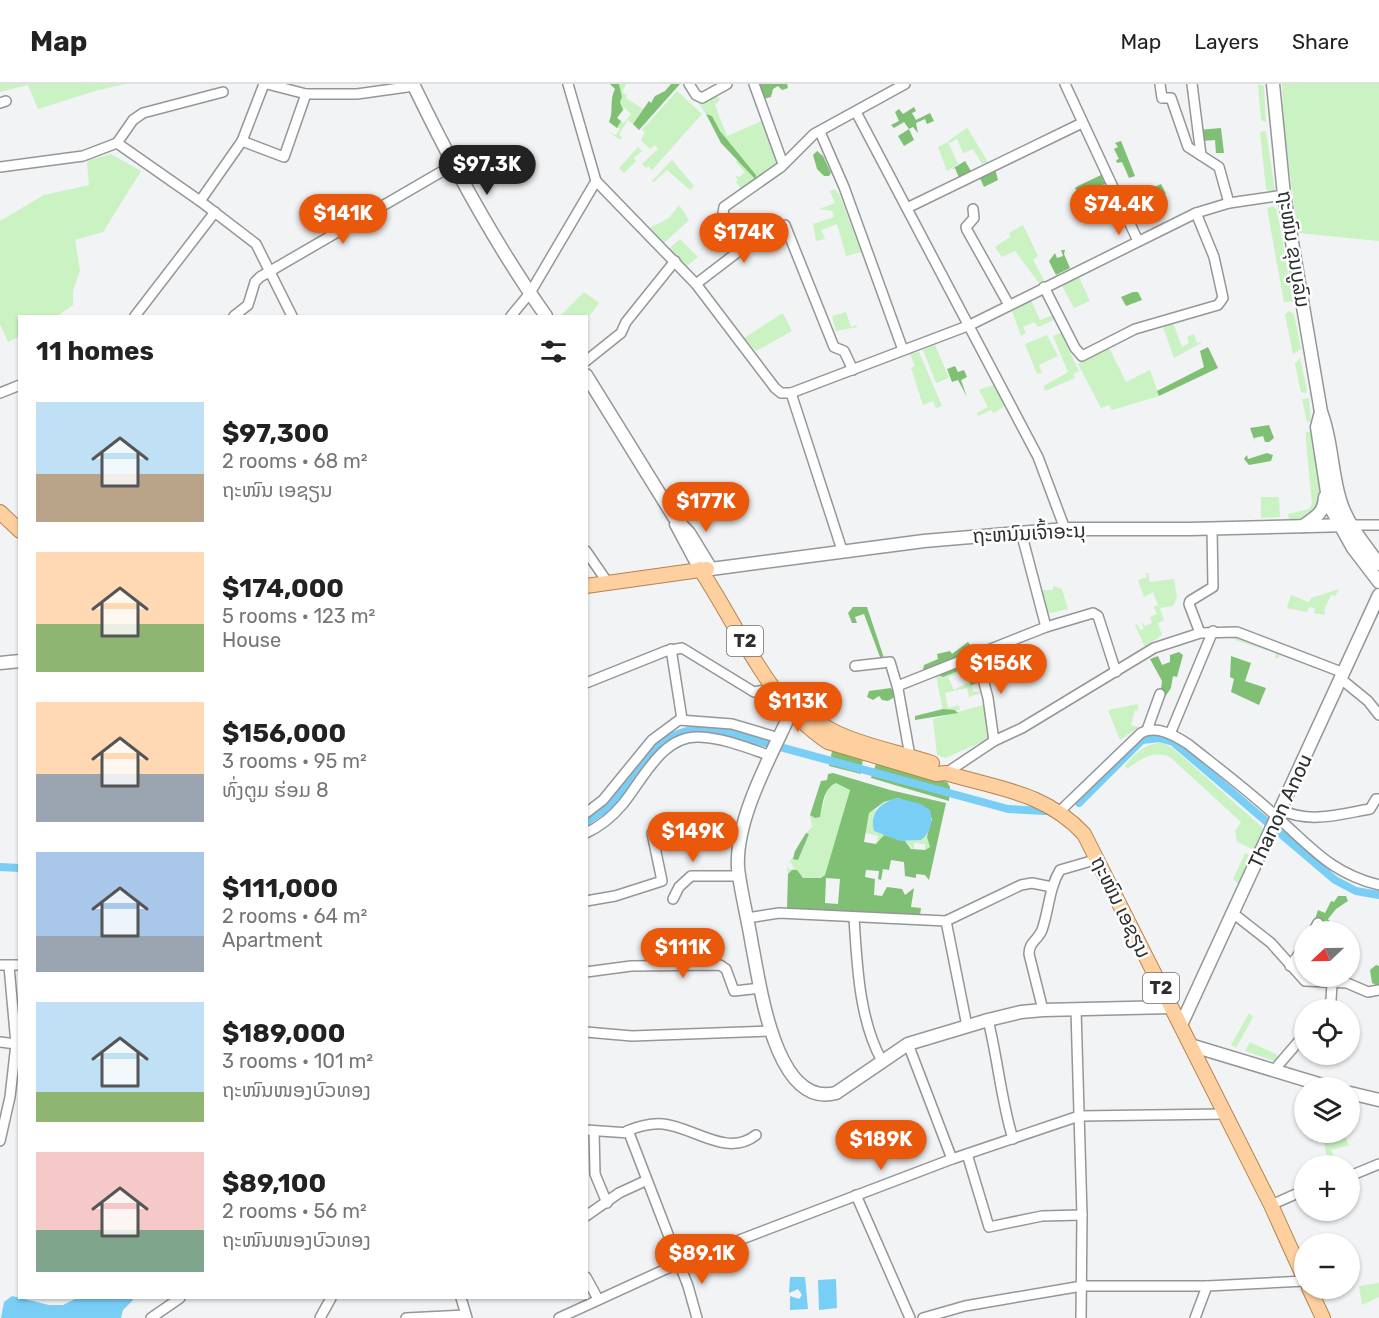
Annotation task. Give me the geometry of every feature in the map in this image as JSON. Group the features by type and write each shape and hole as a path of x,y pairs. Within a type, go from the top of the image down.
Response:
{"main road":[{"path":"0,512 18,529"},
{"path":"588,586 705,569"},
{"name":"ຖະໜົນ ເອຊຽນ","path":"705,569 774,688 801,723 828,741 936,774 946,772 1034,798 1060,811 1084,834 1271,1205 1294,1256"},
{"name":"ຖະໜົນ ເອຊຽນ","path":"705,569 802,711 830,732 940,766 946,772"},
{"path":"1314,1299 1323,1318"}],"street":[{"path":"200,201 243,141 266,84 306,94 357,94 414,85 453,165 545,315"},
{"path":"689,84 698,98 728,84"},
{"path":"754,84 783,164"},
{"path":"743,248 723,210 783,164 804,141 905,84"},
{"path":"1065,84 1138,241"},
{"path":"1160,84 1162,98 1171,98 1185,143 1191,151 1201,154 1219,167 1229,203"},
{"path":"1192,84 1201,154"},
{"name":"ຖະໜົນ ຂຸນບູລົມ","path":"1273,84 1284,195 1321,412 1327,427 1345,525 1353,548 1379,582"},
{"path":"571,85 596,181 696,284 781,393 791,393 970,325 1196,213 1229,203 1284,195"},
{"path":"0,167 83,156 117,143 133,120 144,113 223,92"},
{"path":"243,141 284,157 306,94"},
{"path":"856,112 1038,457 1065,529"},
{"path":"907,208 1082,123"},
{"path":"820,132 844,187 903,350"},
{"path":"117,143 200,201 256,244 291,315"},
{"path":"235,315 248,305 255,282 453,165"},
{"path":"512,315 530,293 596,181"},
{"path":"973,209 974,218 966,227 967,230 1009,305"},
{"path":"136,315 215,212"},
{"path":"1044,287 1075,348 1082,356 1135,329 1218,305 1223,298 1216,267 1196,213"},
{"path":"696,284 743,248 785,225 834,347 844,351 853,370"},
{"path":"588,358 621,333 626,322 675,261"},
{"name":"ຖະໜົນ ເອຊຽນ","path":"588,378 674,517 681,538 705,569"},
{"path":"0,393 18,386"},
{"path":"791,393 842,550"},
{"name":"ຖະໜົນ ຂຸນບູລົມ","path":"1321,412 1317,427 1329,505 1379,562"},
{"path":"1325,486 1324,507 1308,526 1338,537 1353,548"},
{"path":"1345,525 1379,525"},
{"name":"ຖະຫນົນເຈົ້າອະນຸ","path":"705,569 842,550 1021,532 1065,529 1212,529 1345,525"},
{"path":"1200,633 1189,604 1190,600 1213,587 1212,529"},
{"path":"1021,532 1046,627"},
{"path":"588,554 608,583"},
{"name":"Thanon Anou","path":"1181,1025 1188,1005 1234,914 1268,835 1379,596"},
{"path":"898,689 900,685 1046,627 1088,613 1096,614 1116,672"},
{"path":"1170,734 1213,631"},
{"path":"946,772 994,741 1022,728 1154,648 1213,631 1237,632 1263,640 1342,676 1379,715"},
{"path":"671,649 681,719"},
{"path":"588,682 671,649 686,650 754,692 774,688"},
{"path":"977,656 988,698 994,741"},
{"path":"0,663 18,661"},
{"path":"855,666 890,662 898,689 910,756"},
{"path":"1147,730 1160,694"},
{"path":"791,712 749,808 738,860 739,876 770,1031 783,1061 795,1077 814,1094 825,1096 836,1093 908,1044 988,1020 1021,1012 1043,1010 1171,1007"},
{"path":"588,811 603,800 652,740 681,719 732,724 778,740"},
{"path":"1060,811 1141,733 1147,730 1170,734 1188,744 1279,813 1322,860 1379,885"},
{"path":"588,832 604,824 621,806 654,761 679,741 697,737 709,738 772,754"},
{"path":"1279,813 1314,818 1370,809 1378,797"},
{"path":"588,901 615,896 662,881 652,833"},
{"path":"1043,1010 1029,948 1041,933 1052,887 1060,870 1098,859"},
{"path":"673,899 679,887 691,876 739,876"},
{"path":"747,918 779,913 946,921 1021,885 1032,883 1052,887"},
{"path":"1234,914 1271,944 1294,970"},
{"path":"854,918 856,954 870,1037 882,1061"},
{"path":"946,921 967,1026"},
{"path":"1290,966 1294,961"},
{"path":"0,1141 10,1097 16,1044 4,965"},
{"path":"588,972 631,966 720,965 726,969 734,991 760,988"},
{"path":"1356,987 1368,992 1379,990"},
{"path":"1076,1010 1082,1215 1081,1318"},
{"path":"988,1020 997,1057 1002,1105 1013,1139"},
{"path":"588,1032 632,1036 770,1031"},
{"path":"0,1042 16,1044"},
{"path":"908,1044 952,1159"},
{"path":"1190,1045 1297,1077"},
{"path":"1274,1070 1294,1047"},
{"path":"1360,1095 1379,1100"},
{"path":"559,1318 679,1263 952,1159 1079,1116 1225,1114"},
{"path":"607,1203 595,1174 590,1131 627,1131 639,1126 664,1124 716,1142 732,1144 747,1142 756,1135"},
{"path":"627,1131 679,1263 697,1318"},
{"path":"967,1155 989,1227 1042,1216 1082,1215"},
{"path":"1360,1172 1379,1164"},
{"path":"588,1215 619,1193 645,1181"},
{"path":"856,1195 910,1318"},
{"path":"1271,1205 1294,1195"},
{"path":"588,1281 598,1299"},
{"path":"923,1318 934,1317 965,1306 1082,1286 1206,1286 1294,1282"},
{"path":"1195,1318 1206,1286"},
{"path":"152,1318 178,1299"},
{"path":"320,1318 330,1299"},
{"path":"406,1318 467,1317 461,1299"},
{"path":"165,1308 171,1318"}],"green space":[{"path":"0,84 126,84 38,109 28,85 0,92"},
{"path":"610,84 619,84 622,97 620,102 623,110 617,118 621,121 617,128 609,122 615,89"},
{"path":"619,84 626,84 622,92 627,95 626,98 643,109 633,124 628,120 619,134 622,138 620,140 609,132 616,135 621,121 624,123 631,114 625,108 623,110"},
{"path":"671,84 680,84 639,130 633,124 649,101 651,103 655,96 665,91"},
{"path":"757,84 787,84 788,88 782,90 778,86 773,89 771,97 763,99"},
{"path":"1258,84 1264,86 1266,122 1261,120"},
{"path":"1282,84 1379,84 1379,241 1298,233 1284,131"},
{"path":"677,91 702,114 652,170 648,166 646,168 642,164 658,149 655,145 650,149 641,140 645,132 642,130"},
{"path":"717,96 720,100 715,105 727,136 764,120 778,162 758,178 720,131 712,116 706,114 697,101"},
{"path":"914,107 916,111 912,113 916,120 930,113 934,121 927,124 925,119 916,123 918,133 913,127 909,129 904,122 894,128 891,125 899,121 895,112 899,109 903,114"},
{"path":"706,114 712,116 720,131 756,175 756,180 721,143"},
{"path":"967,128 988,162 982,164 973,149 963,153 957,139 950,143 948,141"},
{"path":"1221,128 1224,153 1216,153 1215,140 1202,141 1199,130"},
{"path":"909,129 914,140 904,146 898,136"},
{"path":"1266,131 1275,190 1272,193 1266,189 1260,132"},
{"path":"1121,141 1135,176 1129,178 1122,162 1117,163 1116,160 1119,159 1114,149 1118,147 1115,143"},
{"path":"948,142 958,164 947,171 938,147"},
{"path":"638,147 642,151 624,173 619,168"},
{"path":"817,151 823,156 831,173 829,176 824,176 817,169 813,155"},
{"path":"111,154 141,171 103,232 75,240 80,270 73,291 73,305 58,315 18,315 18,337 8,342 0,324 0,221 44,195 89,185 87,161"},
{"path":"672,160 694,186 690,190 667,170 654,182 652,181"},
{"path":"738,160 756,180 742,190 736,182 738,180 735,175 739,177 745,172 736,162"},
{"path":"965,161 971,171 959,178 955,168 952,169"},
{"path":"995,169 998,180 984,187 979,176"},
{"path":"1101,175 1105,184 1079,195 1075,188"},
{"path":"1161,184 1166,194 1148,200 1144,192"},
{"path":"1108,188 1117,206 1105,212 1099,193"},
{"path":"835,189 840,196 861,252 846,256 837,224 821,230 825,239 816,241 813,224 834,217 832,211 819,209 835,203 830,191"},
{"path":"679,205 689,220 664,243 650,228 669,218"},
{"path":"1273,206 1279,221 1293,302 1284,302 1267,208"},
{"path":"1023,225 1038,256 1033,260 1044,280 1039,283 1015,251 1002,257 995,247 1010,237 1009,233"},
{"path":"680,239 698,257 687,266 669,249"},
{"path":"1061,250 1065,250 1064,254 1070,268 1056,275 1049,261 1055,253 1057,258 1063,256"},
{"path":"1078,275 1090,301 1074,308 1061,284"},
{"path":"584,292 599,303 588,318 588,315 561,315"},
{"path":"1138,292 1142,300 1126,306 1121,297"},
{"path":"1031,300 1040,320 1053,315 1054,320 1038,327 1034,322 1023,327 1026,333 1021,336 1012,311"},
{"path":"1289,311 1294,314 1301,349 1293,354 1285,315"},
{"path":"846,312 851,327 856,325 857,327 836,331 832,316"},
{"path":"783,313 792,331 756,351 744,338"},
{"path":"1172,320 1182,347 1189,343 1187,337 1194,334 1197,343 1203,342 1174,358 1162,324"},
{"path":"1061,333 1079,371 1073,374 1075,378 1045,391 1044,386 1068,372 1053,336"},
{"path":"1047,335 1058,356 1039,365 1042,373 1037,374 1025,344"},
{"path":"935,345 949,378 936,383 923,350"},
{"path":"1208,347 1218,368 1159,396 1157,391 1204,367 1200,351"},
{"path":"1109,348 1126,382 1150,370 1159,396 1112,410 1109,405 1101,408 1078,364"},
{"path":"919,352 942,406 936,408 933,401 923,405 911,368 915,366 910,354"},
{"path":"1300,358 1307,390 1305,393 1301,392 1295,364"},
{"path":"955,366 958,372 964,370 967,377 961,380 967,397 958,380 952,382 947,369"},
{"path":"996,384 1005,406 993,413 991,410 978,416 977,413 988,407 979,390"},
{"path":"1309,398 1311,421 1307,422 1302,399"},
{"path":"1269,425 1274,438 1265,442 1263,436 1254,438 1255,442 1250,428"},
{"path":"1314,431 1321,504 1315,512 1308,516 1289,519 1288,514 1309,509 1312,504 1306,432"},
{"path":"1267,453 1273,455 1271,461 1249,465 1244,459 1247,455 1248,459"},
{"path":"1261,497 1279,497 1280,517 1261,518"},
{"path":"1145,573 1148,573 1150,582 1174,579 1177,598 1173,606 1160,608 1164,620 1158,623 1162,635 1145,647 1135,625 1137,624 1140,630 1144,629 1141,621 1145,626 1152,623 1150,617 1157,614 1154,607 1158,605 1153,592 1144,597 1138,580 1147,577"},
{"path":"1053,586 1062,589 1068,609 1046,614 1040,590 1053,590"},
{"path":"1339,589 1335,596 1331,595 1324,610 1325,615 1314,613 1315,608 1309,607 1307,612 1287,608 1291,595 1309,602 1311,598"},
{"path":"853,607 867,607 885,661 878,659 880,657 864,614 855,617 857,623 852,623 848,613"},
{"path":"1236,636 1318,665 1322,670 1279,655 1279,658 1275,658 1276,653 1235,640"},
{"path":"968,642 972,648 982,650 927,670 923,669 924,665 938,659 937,654 950,651 952,654"},
{"path":"1007,645 1015,663 1024,659 1030,673 1024,674 1020,665 1004,673 998,649"},
{"path":"1179,652 1183,655 1177,677 1173,676 1171,688 1165,697 1161,689 1162,681 1150,659 1158,656 1162,665 1170,662 1170,655"},
{"path":"1231,656 1251,663 1245,681 1266,688 1259,705 1231,692 1234,679 1230,677"},
{"path":"973,661 978,683 971,685 965,668 943,677 939,675"},
{"path":"965,667 967,670 948,677 954,690 971,681 973,692 980,691 981,693 969,697 967,688 945,693 948,708 959,705 960,710 943,710 936,676 940,672 943,676"},
{"path":"891,688 896,696 888,701 882,700 879,696 873,700 867,697 869,691"},
{"path":"1138,704 1138,711 1135,710 1131,725 1139,727 1120,740 1108,710"},
{"path":"983,705 991,738 945,758 937,755 933,719"},
{"path":"943,709 955,710 958,713 915,720 915,716"},
{"path":"1162,742 1174,749 1263,828 1255,850 1237,842 1235,831 1241,822 1170,757 1152,755 1127,769 1125,766 1141,750"},
{"path":"832,751 863,758 861,774 829,766"},
{"path":"877,761 947,782 950,787 949,801 871,778"},
{"path":"833,773 890,790 946,803 929,880 925,875 916,874 916,878 905,876 904,862 891,860 889,870 883,869 881,880 878,879 879,871 866,870 865,877 875,879 874,895 882,896 887,887 902,889 905,895 914,888 911,907 921,908 920,915 787,908 788,874 792,870 797,870 803,878 821,878 825,875 850,790 836,783 828,789 824,797 820,817 815,818 810,815 821,781 827,780 828,774","holes":["898,798 932,818 927,837 930,847 925,850 911,849 905,841 884,835 876,844 864,842 869,813 884,802","826,878 840,879 838,904 825,903"]},
{"path":"836,783 850,789 825,875 821,878 803,878 792,870 788,874 787,866 790,870 794,868 791,862 788,864 793,857 798,860 809,834 806,833 812,827 810,815 820,817 827,789"},
{"path":"877,809 873,816 874,831 884,835 876,844 878,836 865,833 869,812"},
{"path":"928,832 930,847 925,850 925,844 914,843 914,850 905,841 921,840"},
{"path":"806,833 809,834 798,860 793,859 795,851"},
{"path":"1245,853 1252,856 1239,884 1233,879"},
{"path":"1338,896 1346,896 1348,901 1336,909 1328,919 1330,921 1315,919 1318,910 1325,913 1331,901 1334,902"},
{"path":"1376,965 1379,966 1379,984 1376,985 1372,983 1370,970"},
{"path":"1249,1013 1253,1017 1236,1048 1231,1045"},
{"path":"1250,1042 1276,1054 1279,1058 1277,1062 1245,1051"},
{"path":"1324,1143 1348,1143 1348,1145 1357,1143 1331,1150 1333,1155 1327,1155"},
{"path":"1379,1283 1379,1297 1362,1305 1360,1286"}],"water":[{"path":"898,798 921,804 930,810 930,826 927,834 921,840 900,841 874,831 875,813 886,802"},
{"path":"790,1277 805,1277 808,1309 790,1310 790,1296 799,1299 802,1295 798,1289 789,1293"},
{"path":"836,1279 837,1308 819,1310 818,1280"},
{"path":"12,1296 49,1305 63,1305 75,1299 133,1300 123,1310 121,1318 1,1318 4,1302"}],"waterway":[{"path":"588,821 612,803 656,749 680,733 695,729 714,729 1008,809 1045,811"},
{"path":"1079,803 1142,740 1160,738 1173,742 1335,880 1356,891 1379,895"},
{"path":"0,867 18,868"}]}
